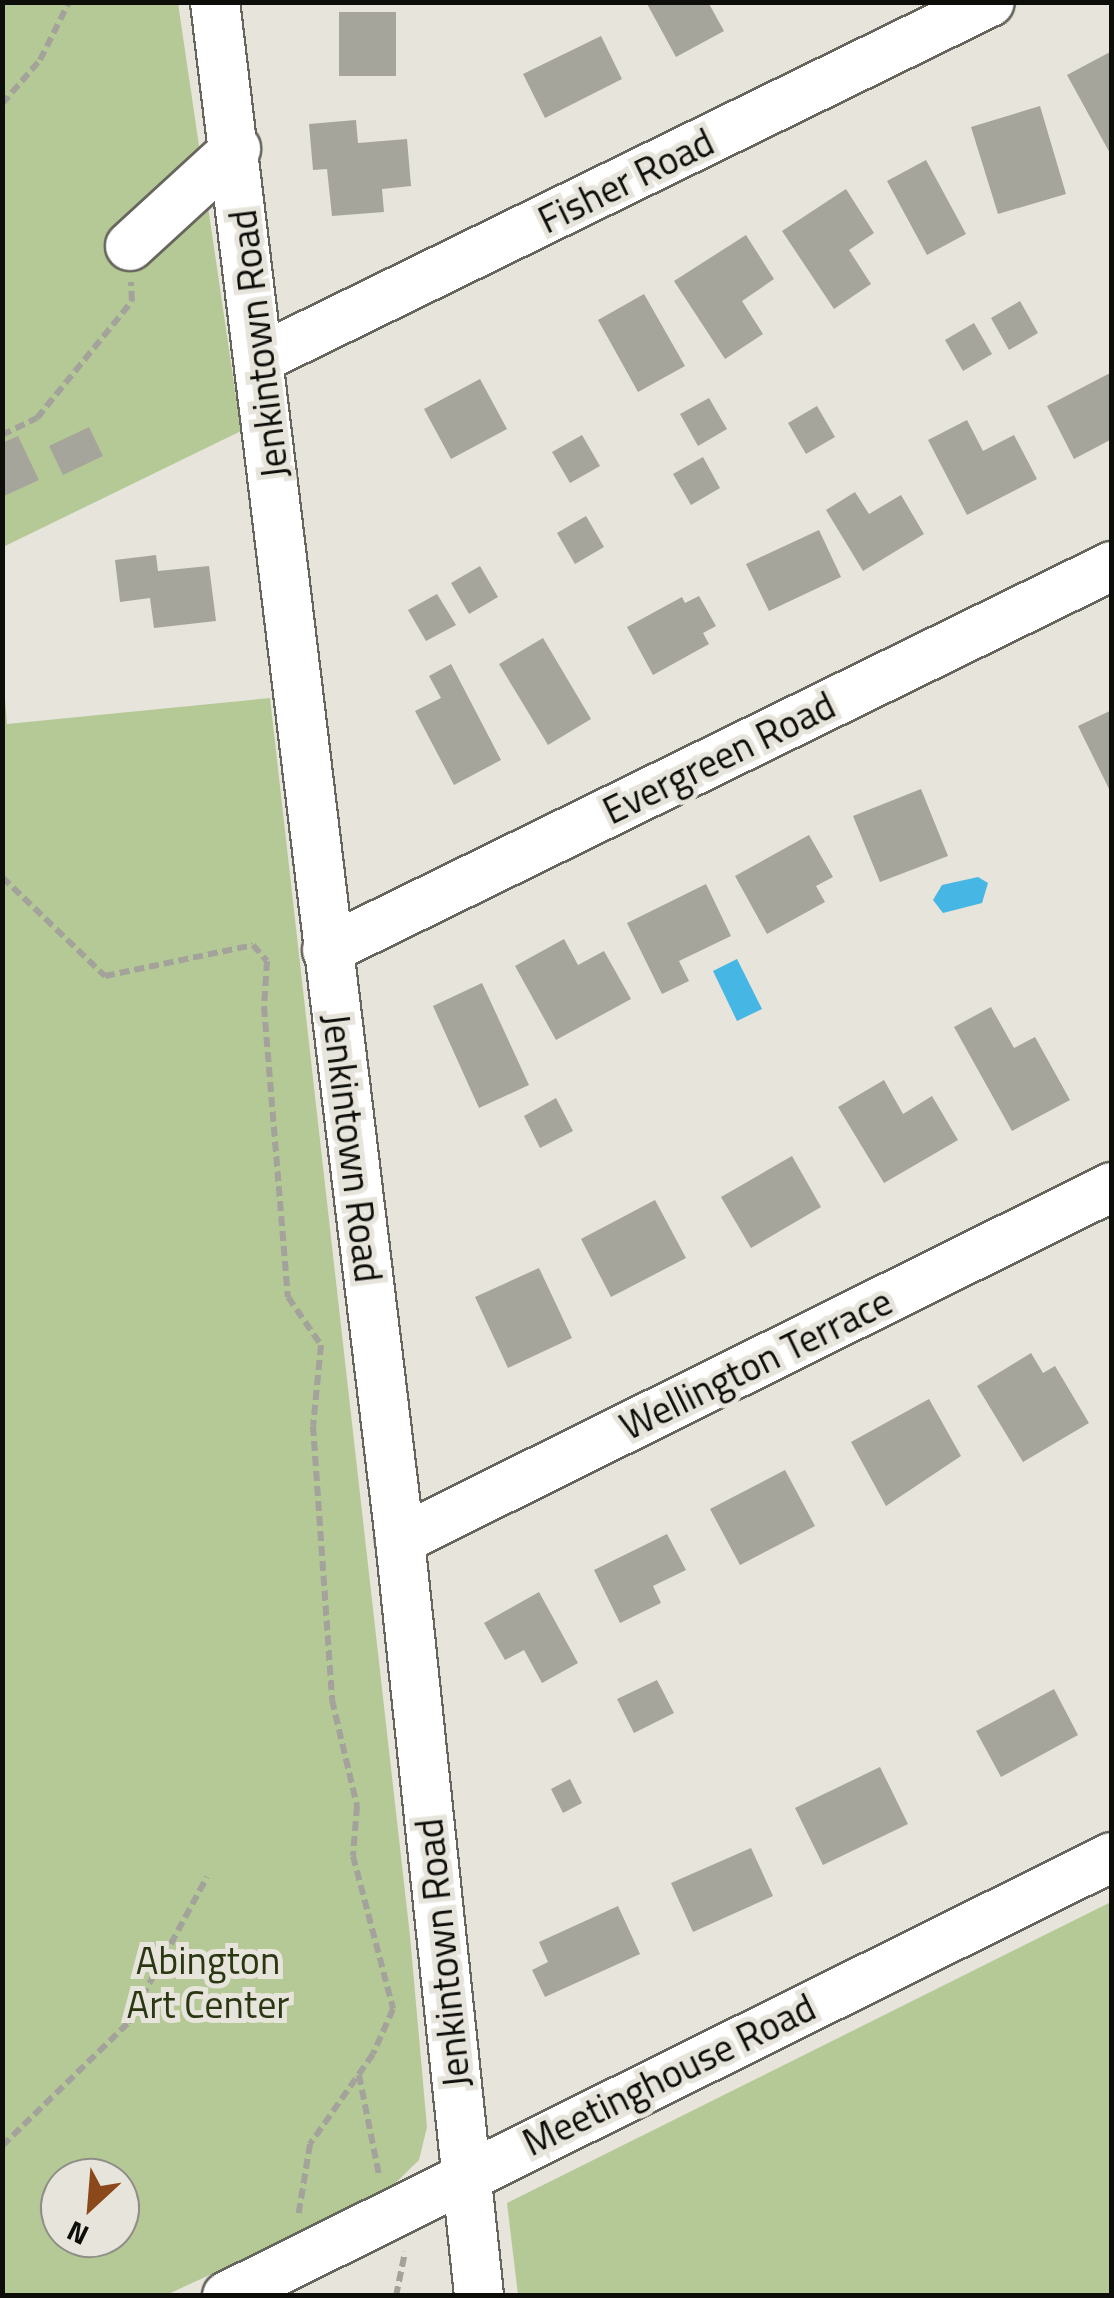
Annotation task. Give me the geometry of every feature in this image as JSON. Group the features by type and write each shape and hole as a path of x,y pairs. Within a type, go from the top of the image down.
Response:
{"street":[{"name":"Jenkintown Road","path":"215,2 236,149 400,1540 480,2296"},
{"name":"Fisher Road","path":"261,358 990,2"},
{"path":"130,246 236,149"},
{"name":"Evergreen Road","path":"328,950 1112,566"},
{"name":"Wellington Terrace","path":"400,1540 1112,1187"},
{"name":"Meetinghouse Road","path":"227,2296 1112,1857"}],"path":[{"path":"2,104 40,60 69,2"},
{"path":"2,435 37,418 132,301 130,246"},
{"path":"2,877 106,976 253,945 267,960 264,1007 288,1297 321,1345 313,1426 332,1700 357,1806 353,1856 392,2009 358,2074 310,2144 297,2195 298,2228"},
{"path":"2,2146 128,2023 208,1877"},
{"path":"358,2074 383,2190"},
{"path":"396,2296 406,2251"}],"green space":[{"path":"2,3 178,3 241,431 3,547"},
{"name":"Abington Art Center","path":"2,663 7,724 270,698 410,1936 427,2127 419,2160 382,2196 166,2295 3,2295"},
{"path":"1111,1902 1111,2295 518,2295 507,2203"}],"water":[{"path":"978,877 988,883 982,903 943,913 933,900 942,885"},
{"path":"737,959 762,1009 737,1021 713,971"}],"building":[{"path":"646,2 708,2 724,31 676,57"},
{"path":"339,12 396,12 396,76 339,76"},
{"path":"601,36 622,79 545,118 523,74"},
{"path":"1112,51 1112,157 1067,75"},
{"path":"1040,106 1066,194 998,214 971,127"},
{"path":"356,120 358,143 407,139 411,186 382,189 384,212 332,216 327,169 313,170 309,124"},
{"path":"926,160 966,234 927,255 887,181"},
{"path":"846,189 874,233 849,250 871,284 834,309 782,231"},
{"path":"746,235 774,279 742,301 763,334 725,359 674,281"},
{"path":"644,294 685,366 638,392 598,320"},
{"path":"1020,301 1038,333 1009,350 991,318"},
{"path":"974,323 992,354 963,371 945,340"},
{"path":"1112,372 1112,439 1074,459 1047,406"},
{"path":"480,379 507,429 451,459 424,409"},
{"path":"709,398 727,429 698,446 680,414"},
{"path":"817,406 835,437 806,454 788,423"},
{"path":"967,420 983,451 1014,435 1037,479 967,515 928,440"},
{"path":"89,427 103,456 63,475 49,446"},
{"path":"582,435 600,466 570,483 552,452"},
{"path":"18,436 39,480 2,497 2,443"},
{"path":"703,457 720,488 691,505 673,474"},
{"path":"855,492 869,514 901,495 924,534 863,571 826,510"},
{"path":"586,516 604,547 575,564 557,533"},
{"path":"819,530 841,577 769,611 746,564"},
{"path":"156,555 158,571 209,566 216,621 154,628 150,598 120,602 115,560"},
{"path":"480,566 498,597 469,614 451,583"},
{"path":"437,594 456,625 426,641 408,610"},
{"path":"699,596 716,626 703,633 709,644 653,675 627,627 682,597 685,603"},
{"path":"543,638 591,719 548,745 499,664"},
{"path":"451,664 501,760 454,785 415,711 441,698 429,676"},
{"path":"1112,710 1112,795 1078,726"},
{"path":"921,789 948,856 880,882 853,816"},
{"path":"809,835 833,877 816,886 825,902 767,934 735,876"},
{"path":"706,884 731,936 679,961 689,981 662,994 627,923"},
{"path":"564,939 578,965 604,951 631,999 556,1040 515,966"},
{"path":"482,983 529,1085 479,1108 433,1006"},
{"path":"991,1007 1014,1048 1035,1037 1070,1100 1012,1131 954,1027"},
{"path":"884,1080 903,1114 932,1096 958,1140 884,1183 838,1107"},
{"path":"556,1098 573,1131 540,1148 524,1116"},
{"path":"792,1156 821,1207 751,1248 721,1197"},
{"path":"655,1200 686,1258 611,1297 581,1239"},
{"path":"539,1268 572,1338 508,1368 475,1297"},
{"path":"1031,1353 1043,1373 1055,1366 1089,1423 1023,1462 977,1386"},
{"path":"929,1399 961,1456 886,1506 851,1442"},
{"path":"785,1470 815,1526 740,1565 710,1509"},
{"path":"667,1534 686,1570 653,1586 661,1603 620,1623 594,1570"},
{"path":"539,1592 578,1663 542,1683 524,1650 505,1660 484,1623"},
{"path":"657,1680 674,1713 634,1733 617,1699"},
{"path":"1054,1689 1078,1735 1001,1777 976,1731"},
{"path":"880,1767 908,1824 823,1865 795,1808"},
{"path":"570,1779 582,1803 563,1813 551,1789"},
{"path":"751,1848 773,1896 693,1932 671,1883"},
{"path":"618,1906 640,1954 545,1997 532,1970 548,1962 539,1942"}]}
